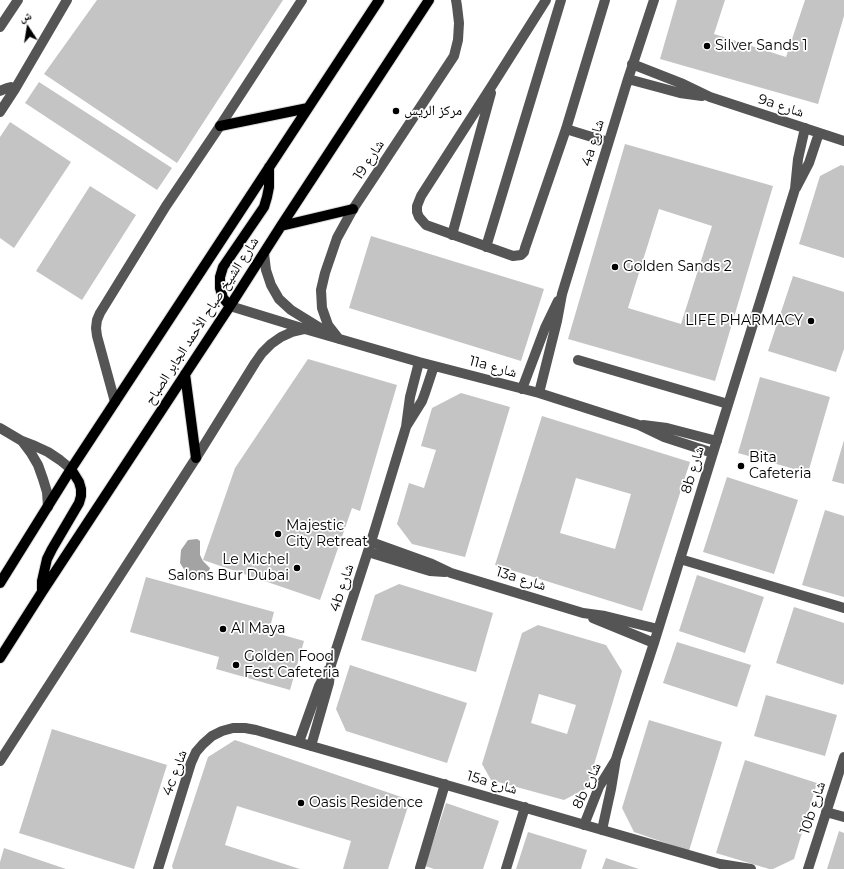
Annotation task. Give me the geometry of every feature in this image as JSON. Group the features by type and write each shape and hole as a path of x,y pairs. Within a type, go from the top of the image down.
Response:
{"main road":[{"name":"شارع الشيخ صباح الأحمد الجابر الصباح","path":"0,583 71,469 379,0"},
{"name":"شارع الشيخ صباح الأحمد الجابر الصباح","path":"0,658 429,0"},
{"path":"220,126 308,108"},
{"path":"230,306 223,298 220,288 220,277 223,267 264,207 269,187 269,167"},
{"path":"281,226 353,209"},
{"path":"185,374 196,458"},
{"path":"42,592 42,581 47,559 79,503 81,496 79,482 71,469"}],"street":[{"path":"0,27 18,0"},
{"path":"0,112 16,89 67,0"},
{"path":"115,402 97,336 97,320 100,312 166,206 302,0"},
{"name":"شارع 19","path":"339,339 328,324 322,308 321,290 324,273 338,238 353,209 454,56 458,40 459,23 456,0"},
{"path":"546,0 418,201 417,206 417,212 422,222 431,228 514,256 518,256 524,252 566,129 605,0"},
{"path":"486,247 561,0"},
{"name":"4a شارع","path":"539,393 557,321 562,294 632,64 654,0"},
{"name":"9a شارع","path":"632,64 683,84 710,97 844,141"},
{"name":"9a شارع","path":"628,79 680,93 710,97"},
{"path":"452,235 493,84"},
{"path":"0,91 11,87 16,89"},
{"name":"8b شارع","path":"795,189 798,158 805,128"},
{"path":"566,129 608,142"},
{"name":"8b شارع","path":"602,830 616,759 654,643 795,189 809,163 819,133"},
{"name":"11a شارع","path":"264,253 266,270 271,285 279,299 291,310 339,339"},
{"name":"4a شارع","path":"522,389 545,328 562,294"},
{"name":"11a شارع","path":"230,306 419,362 539,393 639,425 664,438 713,453"},
{"path":"0,761 196,458 262,353 281,337 292,332 305,329"},
{"path":"578,360 728,404"},
{"name":"4b شارع","path":"311,746 327,690 331,665 368,552 406,427 410,397 419,362"},
{"name":"4b شارع","path":"406,427 422,402 434,366"},
{"name":"11a شارع","path":"639,425 667,428 716,441"},
{"path":"0,428 22,442 48,452 71,469"},
{"path":"22,442 38,465 47,492 48,507"},
{"name":"13a شارع","path":"371,542 428,562 451,573 583,613 654,643"},
{"name":"13a شارع","path":"368,552 430,570 451,573"},
{"path":"680,559 844,608"},
{"name":"13a شارع","path":"583,613 605,616 658,629"},
{"name":"4b شارع","path":"299,742 319,686 331,665"},
{"name":"4c شارع","path":"158,869 191,763 196,752 212,736 222,731 233,728 256,730"},
{"name":"15a شارع","path":"256,730 724,866 751,869"},
{"name":"10b شارع","path":"808,869 844,756"},
{"name":"8b شارع","path":"584,825 599,787 616,759"},
{"path":"420,868 445,784"},
{"path":"506,869 525,807"},
{"path":"826,812 844,817"}],"shaded area":[{"path":"197,539 200,541 200,555 203,561 210,568 208,574 201,578 192,577 185,571 180,563 181,550 188,540"}],"building":[{"path":"97,0 283,0 177,163 44,74"},
{"name":"Silver Sands 1","path":"677,0 725,0 714,34 786,57 805,0 844,0 844,16 818,104 660,59"},
{"path":"39,82 172,168 157,190 25,103"},
{"path":"10,122 71,162 14,248 0,238 0,137"},
{"name":"Golden Sands 2","path":"625,144 773,186 715,381 568,339","holes":["659,209 712,226 681,324 628,308"]},
{"path":"841,165 844,166 844,258 799,244 820,176"},
{"path":"90,186 136,215 82,300 36,271"},
{"path":"371,236 544,289 521,361 349,308"},
{"name":"LIFE PHARMACY","path":"793,276 844,292 844,349 836,372 768,351"},
{"path":"308,359 397,385 360,511 352,508 320,600 203,560 235,468"},
{"path":"760,377 830,397 808,473 738,453"},
{"path":"461,393 510,407 465,557 412,544 397,524 409,483 424,488 436,450 421,446 432,408"},
{"path":"542,416 690,462 642,611 495,565","holes":["576,478 631,494 615,549 560,533"]},
{"path":"844,440 844,484 832,481"},
{"path":"727,477 798,500 774,574 703,552"},
{"path":"825,510 844,516 844,597 802,585"},
{"path":"697,575 764,597 745,653 679,631"},
{"path":"146,577 274,612 269,631 304,641 290,690 216,669 219,657 130,632"},
{"path":"399,584 493,613 476,672 361,640 375,595"},
{"path":"794,607 844,623 843,685 776,663"},
{"path":"538,625 606,645 622,671 587,788 564,800 491,780 482,764 522,633","holes":["539,694 576,705 567,734 531,723"]},
{"path":"677,642 751,665 737,707 663,683"},
{"path":"350,665 467,703 447,763 346,731 336,709"},
{"path":"766,695 837,715 825,756 754,736"},
{"path":"649,720 722,742 689,851 634,832 622,808"},
{"path":"52,729 167,765 134,869 19,833"},
{"name":"Oasis Residence","path":"235,740 410,800 388,869 343,869 351,841 237,806 225,845 300,869 173,869 172,866 208,757"},
{"path":"745,760 817,783 794,859 773,869 716,853"},
{"path":"446,803 499,821 483,869 434,869 425,866"},
{"path":"839,831 844,833 844,869 827,869"},
{"path":"528,832 587,850 581,869 516,869"},
{"path":"4,848 66,869 0,869 0,862"},
{"path":"606,858 639,869 602,869"}],"place":[{"name":"Silver Sands 1","path":"707,46"},
{"name":"مركز الريس","path":"396,111"},
{"name":"Golden Sands 2","path":"615,267"},
{"name":"LIFE PHARMACY","path":"811,321"},
{"name":"Bita Cafeteria","path":"741,466"},
{"name":"Majestic City Retreat","path":"278,534"},
{"name":"Le Michel Salons Bur Dubai","path":"297,568"},
{"name":"Al Maya","path":"223,629"},
{"name":"Golden Food Fest Cafeteria","path":"236,665"},
{"name":"Oasis Residence","path":"301,803"}]}
